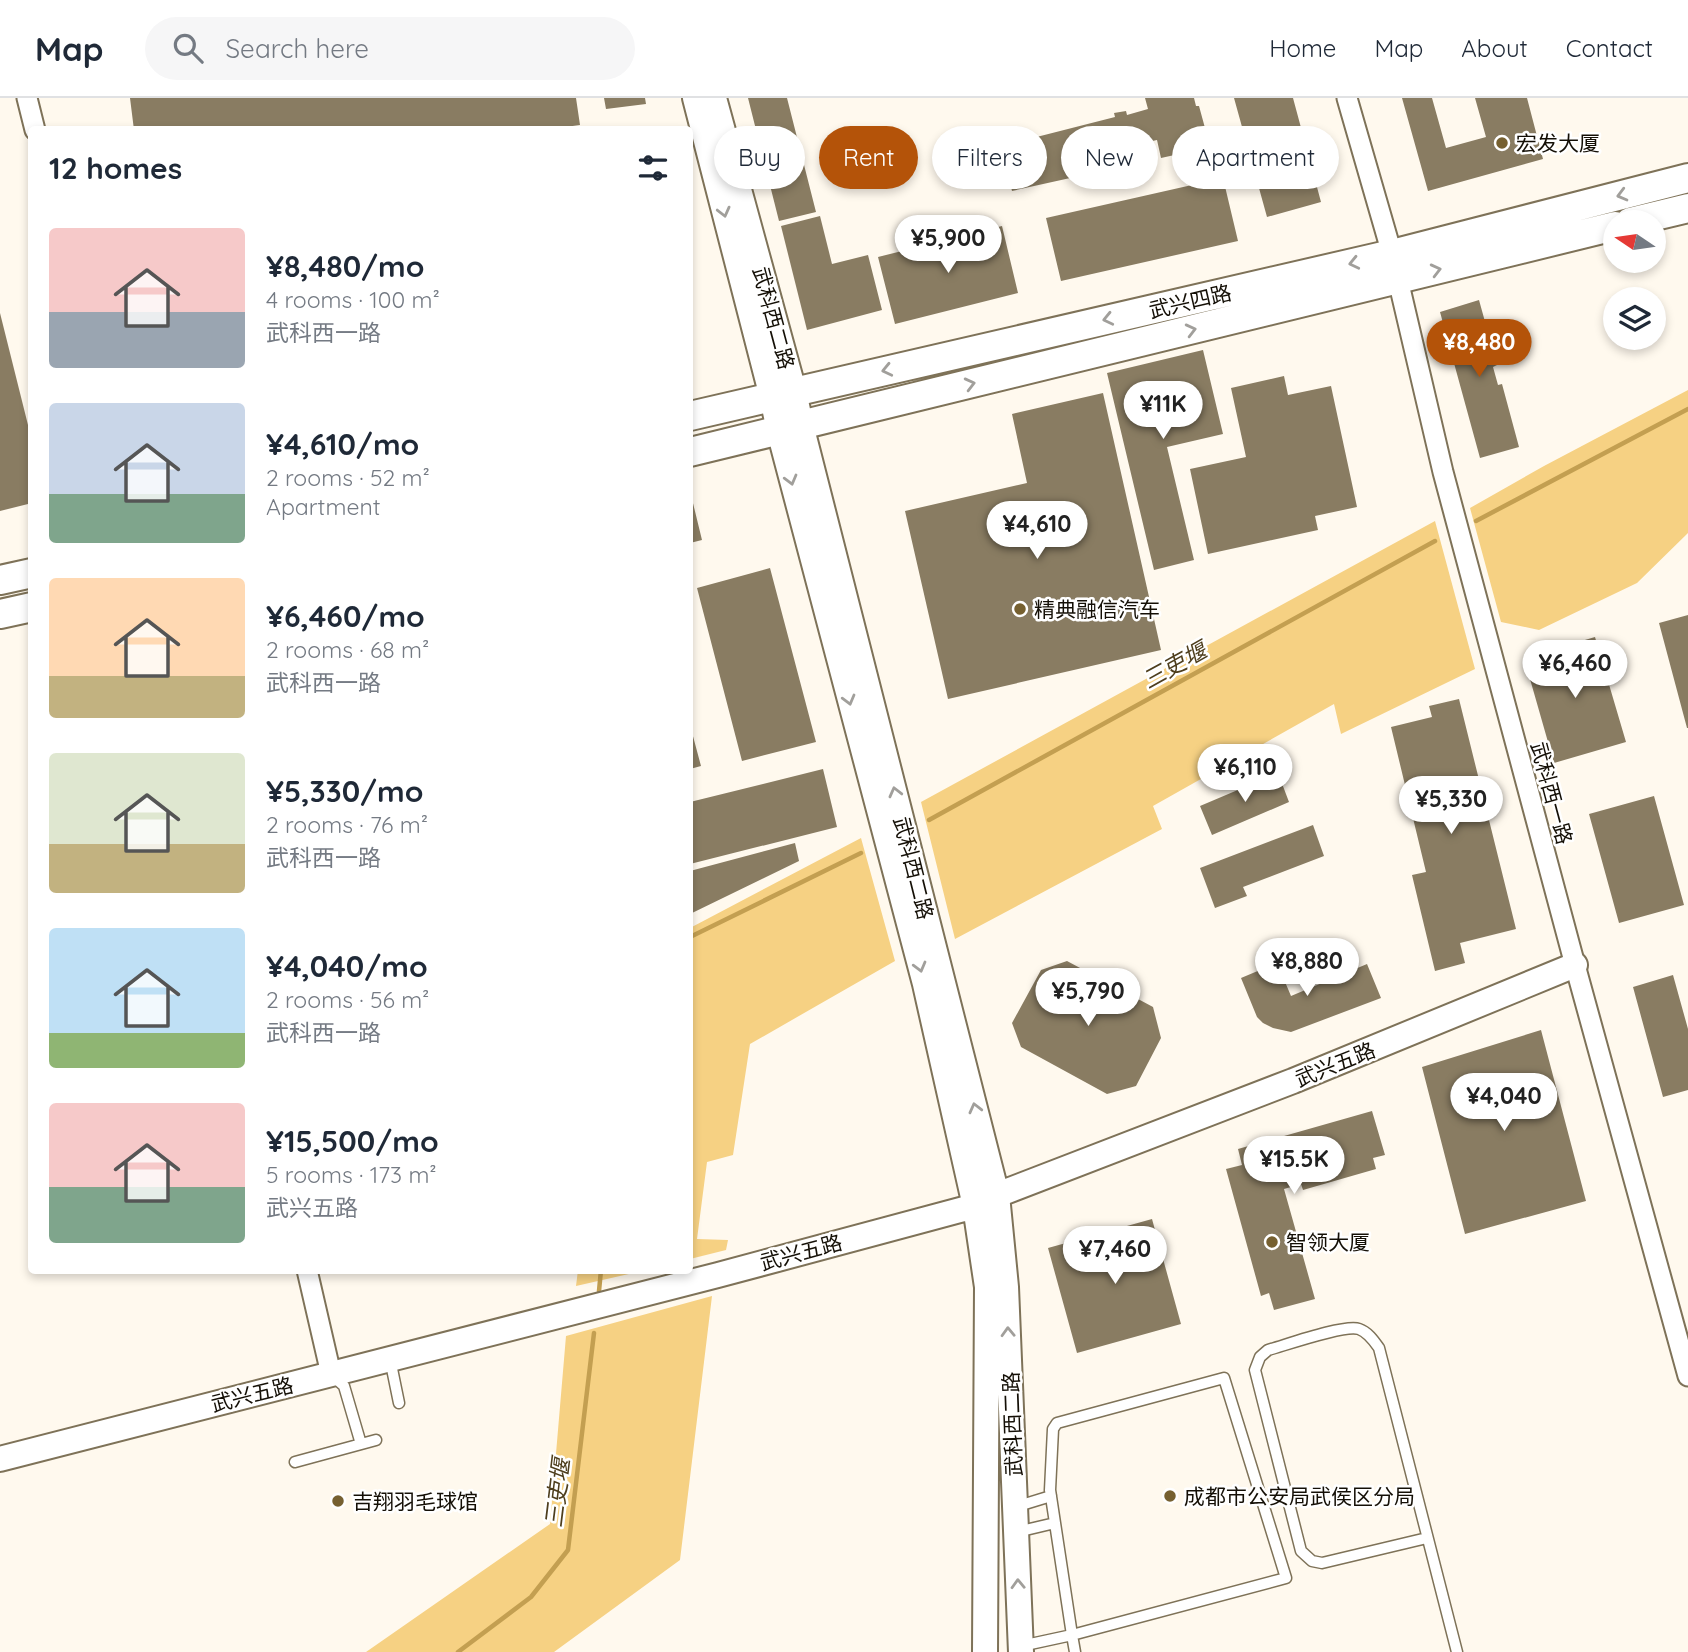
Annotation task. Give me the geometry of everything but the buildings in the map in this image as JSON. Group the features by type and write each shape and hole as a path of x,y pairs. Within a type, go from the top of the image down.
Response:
{"main road":[{"name":"武兴四路","path":"693,451 790,428 1394,267 1688,178"},
{"path":"1666,213 1688,208"},
{"name":"武兴四路","path":"693,415 783,394 1394,267 1603,228"},
{"path":"0,580 28,574"},
{"path":"0,614 28,608"}],"street":[{"path":"27,98 33,126"},
{"name":"武科西二路","path":"695,98 783,394"},
{"name":"武科西二路","path":"714,98 790,428 925,984 975,1206 986,1287 985,1652"},
{"name":"武科西一路","path":"1347,98 1394,267 1443,472 1575,965 1677,1320 1688,1376"},
{"name":"武科西二路","path":"790,428 997,1195 1006,1287 1021,1649"},
{"name":"武兴五路","path":"0,1459 706,1278 975,1206 997,1195 1293,1081 1575,965"},
{"path":"308,1274 331,1374"}],"lane":[{"path":"1427,1538 1322,1563 1312,1561 1301,1552 1255,1370 1260,1357 1268,1350 1344,1329 1359,1329 1372,1338 1378,1349 1457,1652"},
{"path":"390,1359 398,1403"},
{"path":"331,1374 344,1386 361,1444"},
{"path":"1021,1649 1072,1636 1286,1578 1224,1378 1057,1423 1053,1429 1051,1496 1072,1636 1075,1652"},
{"path":"295,1462 376,1440"},
{"path":"1015,1507 1051,1496"},
{"path":"1016,1532 1055,1523"}],"shaded area":[{"path":"1688,390 1688,533 1637,583 1539,630 1501,622 1470,508"},
{"path":"1435,521 1475,669 1341,734 1334,704 1153,806 1162,829 955,939 921,802"},
{"path":"861,838 895,961 750,1044 733,1155 707,1162 697,1239 728,1240 726,1250 693,1258 693,926"},
{"path":"578,1274 629,1274 576,1286"},
{"path":"712,1296 680,1560 554,1652 366,1652 550,1524 566,1336"}],"waterway":[{"name":"三吏堰","path":"1476,521 1688,409"},
{"name":"三吏堰","path":"929,820 1435,541"},
{"name":"三吏堰","path":"693,936 861,853"},
{"name":"三吏堰","path":"599,1291 601,1274"},
{"name":"三吏堰","path":"458,1652 531,1597 568,1550 594,1333"}],"place":[{"name":"宏发大厦","path":"1502,143"},
{"name":"精典融信汽车","path":"1020,609"},
{"name":"智领大厦","path":"1272,1242"},
{"name":"成都市公安局武侯区分局","path":"1170,1496"},
{"name":"吉翔羽毛球馆","path":"338,1501"}]}
